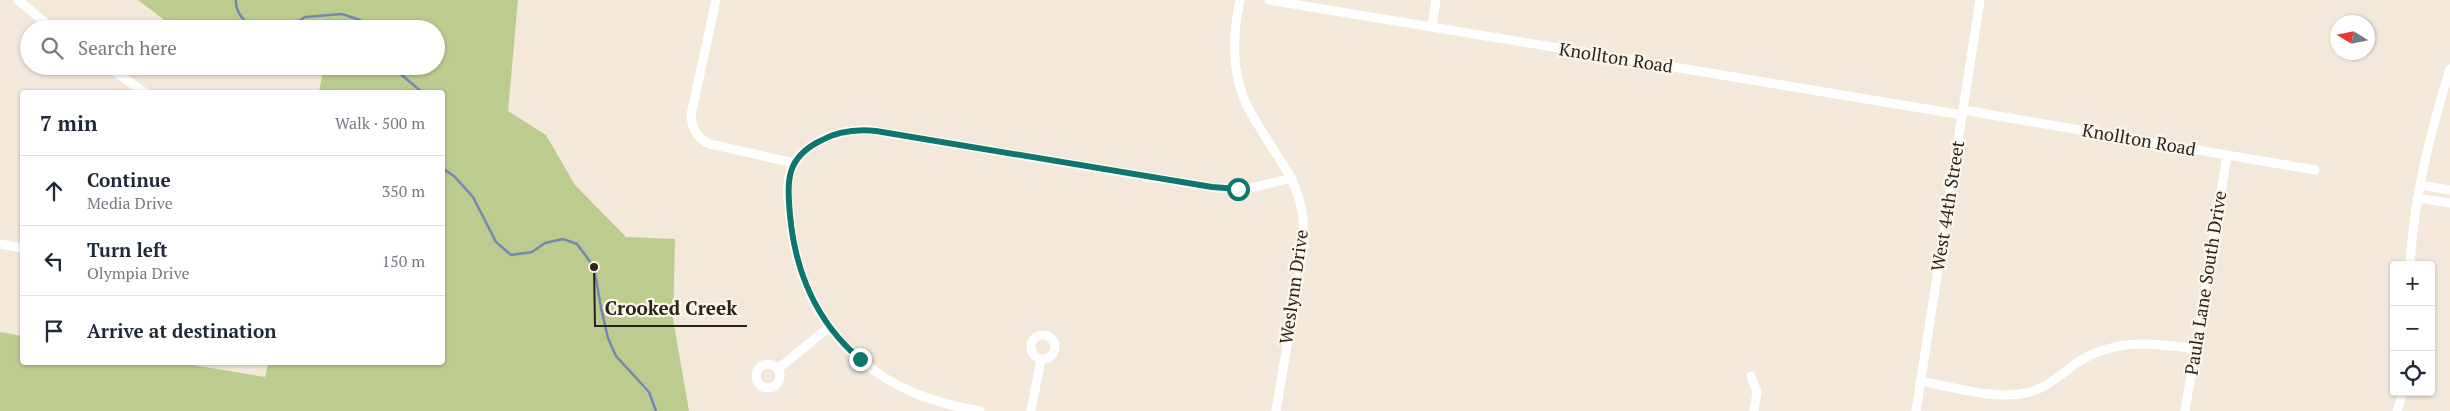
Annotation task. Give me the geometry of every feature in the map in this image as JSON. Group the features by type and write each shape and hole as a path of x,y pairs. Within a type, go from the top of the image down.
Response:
{"street":[{"path":"18,0 42,20"},
{"path":"716,0 691,115 694,129 701,139 710,144 794,163"},
{"name":"Weslynn Drive","path":"1240,0 1234,45 1239,84 1251,114 1292,178 1301,203 1304,241 1276,411"},
{"name":"Knollton Road","path":"1269,0 2315,170"},
{"path":"1432,27 1436,0"},
{"name":"West 44th Street","path":"1916,411 1980,0"},
{"path":"2410,261 2417,198 2431,133 2450,69"},
{"path":"119,75 141,90"},
{"path":"980,411 934,402 893,383 856,356 830,327 812,297 795,253 787,188 794,163 804,151 827,137 847,131 868,130 1216,188 1251,188 1292,178"},
{"name":"Paula Lane South Drive","path":"2185,411 2227,156"},
{"path":"2420,185 2450,190"},
{"path":"2417,198 2450,203"},
{"path":"0,244 20,248"},
{"path":"778,369 830,327"},
{"path":"1920,381 1990,394 2018,394 2046,386 2084,358 2111,347 2148,342 2195,349"},
{"path":"1031,411 1041,359"},
{"path":"1751,376 1757,392 1754,411"},
{"path":"2397,411 2402,396"}],"green space":[{"path":"138,0 518,0 508,111 546,135 575,185 626,237 675,239 673,319 689,411 0,411 0,332 20,336 20,365 193,365 265,377 268,365 445,365 445,90 319,90 322,75 445,75 445,20 164,20"}],"waterway":[{"path":"236,0 237,9 244,20"},
{"path":"301,20 305,17 342,14 360,20"},
{"path":"402,75 420,90"},
{"path":"445,170 454,176 473,197 496,242 511,255 532,252 545,243 563,239 577,244 594,267 608,338 616,356 649,392 656,411"}],"place":[{"name":"Crooked Creek","path":"594,267"}],"route":[{"path":"860,359 847,348 820,312 802,274 793,245 787,188 789,175 794,163 804,151 827,137 851,131 876,131 1212,187 1238,189"}]}
